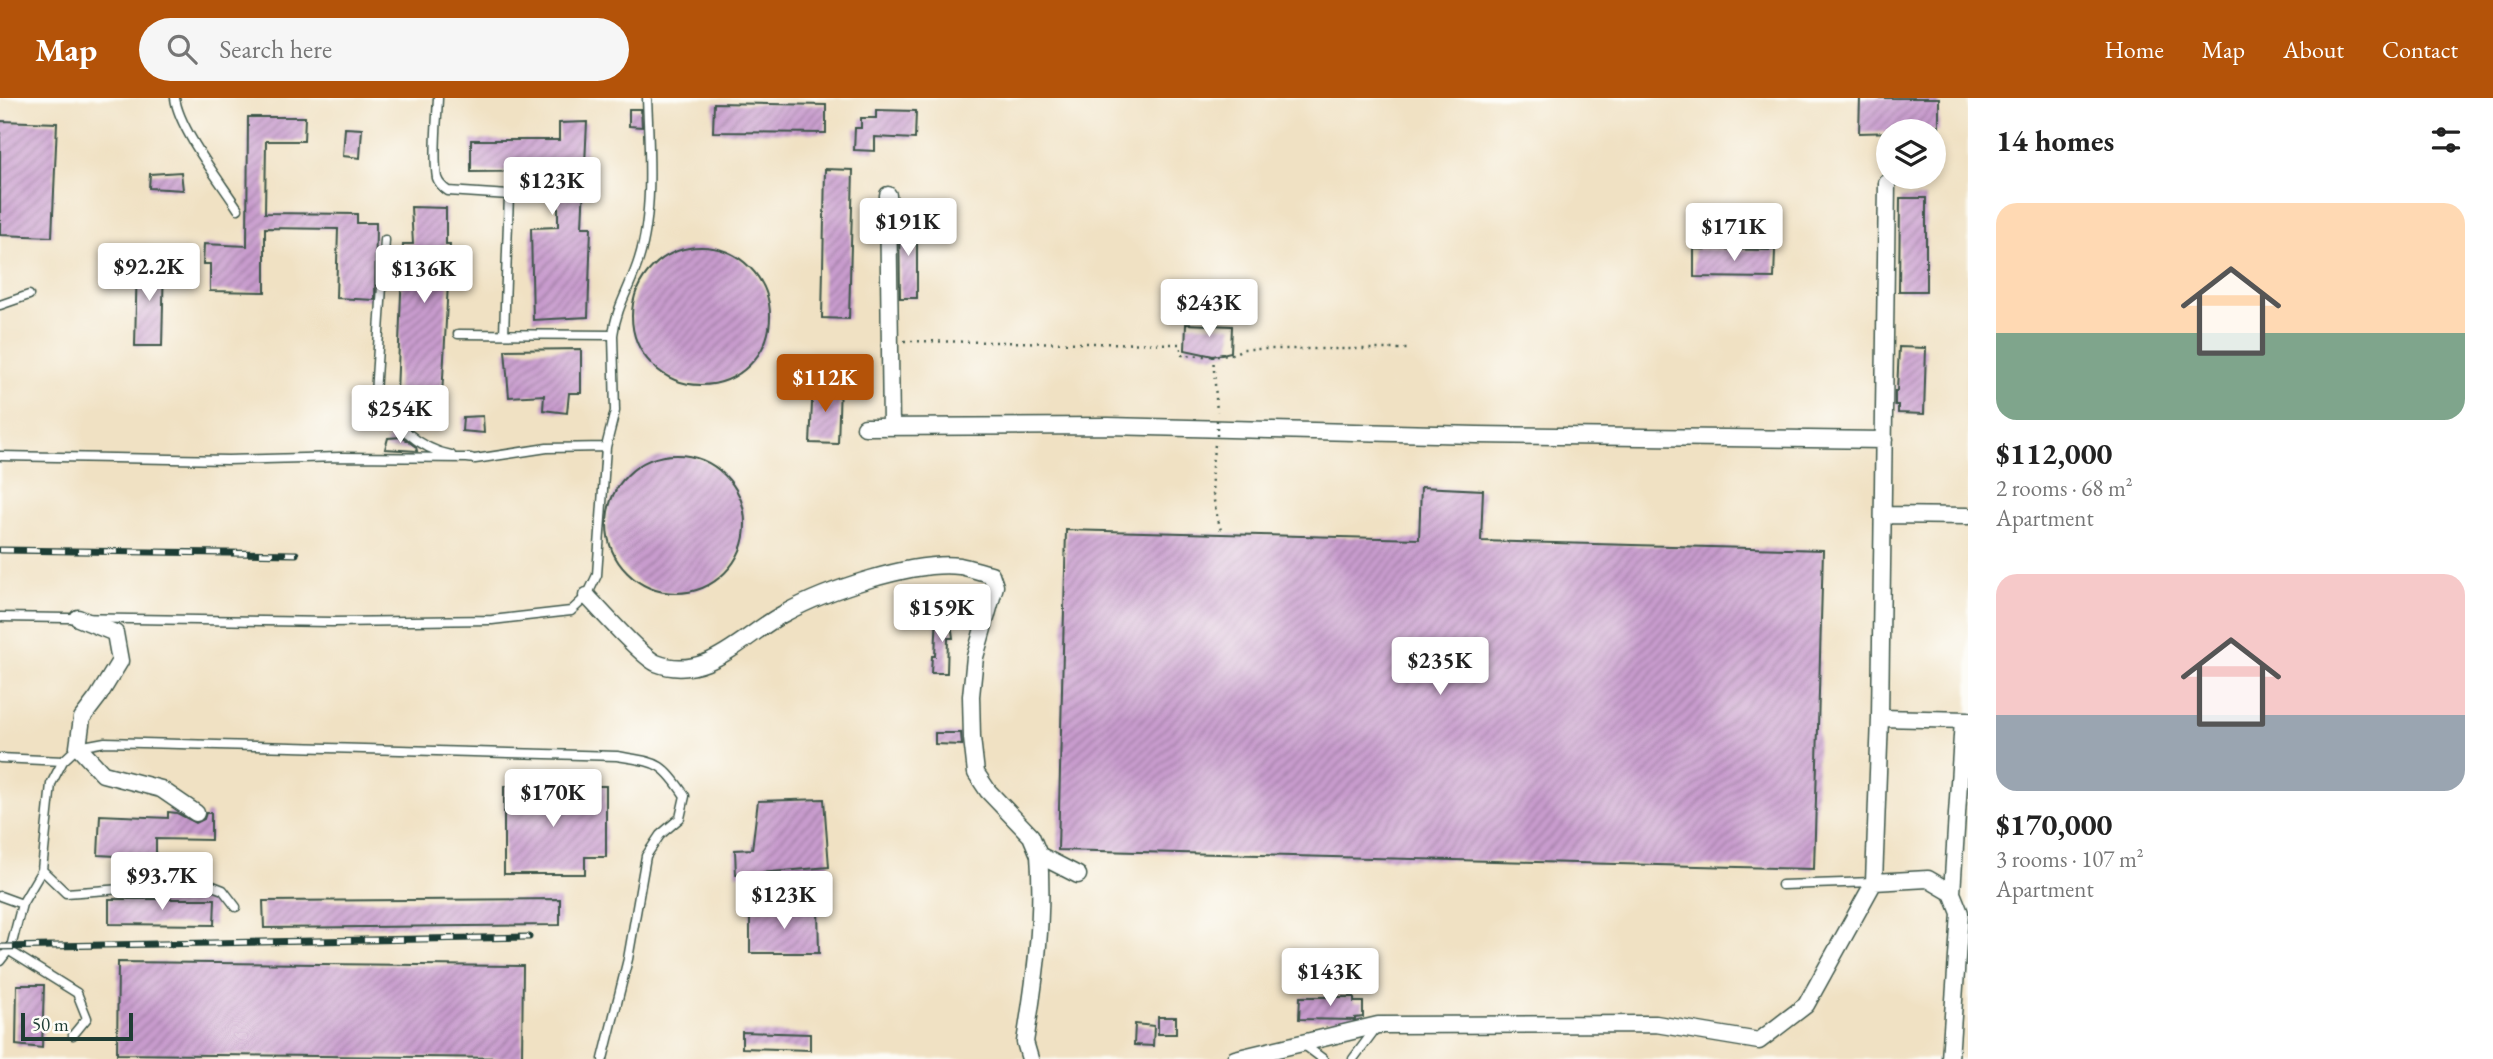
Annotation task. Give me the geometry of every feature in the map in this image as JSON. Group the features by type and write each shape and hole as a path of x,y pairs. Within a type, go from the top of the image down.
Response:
{"street":[{"path":"1235,1059 1378,1025 1656,1024 1759,1041 1806,1005 1874,882 1881,718 1887,189"},
{"path":"888,195 891,427"},
{"path":"865,427 1121,426 1477,435 1884,440"},
{"path":"1883,514 1968,516"},
{"path":"587,596 654,662 684,669 709,663 784,613 858,582 902,572 958,566 991,574 995,586 975,657 971,696 972,738 976,773 988,791 1031,836 1039,855 1042,894 1040,937 1025,1042 1030,1059"},
{"path":"78,618 115,633 120,661 98,698 82,718 78,747 103,774 161,789 195,813"},
{"path":"1881,718 1966,720 1952,893 1960,913 1950,1059"},
{"path":"1039,855 1078,875"},
{"path":"1874,882 1928,879 1952,893"}],"lane":[{"path":"175,98 186,127 238,209"},
{"path":"438,98 437,160 441,187 447,191 509,195 504,334"},
{"path":"0,617 332,622 492,620 571,611 587,596 597,575 606,447 615,411 614,335 620,303 639,260 643,240 649,156 647,98"},
{"path":"385,240 375,394 386,412 411,436 443,453 471,458"},
{"path":"0,305 29,295"},
{"path":"458,334 614,335"},
{"path":"0,456 228,460 471,458 547,448 606,447"},
{"path":"0,961 16,931 22,904 42,870 51,784 63,761 78,747 106,742 617,756 651,762 668,771 685,796 680,818 660,835 646,856 628,959 603,1059"},
{"path":"0,758 63,761"},
{"path":"42,870 66,893 205,883 223,890 236,908"},
{"path":"1782,885 1874,882"},
{"path":"0,896 22,904"},
{"path":"8,950 77,993 87,1018 73,1035"},
{"path":"1353,1059 1378,1025"},
{"path":"1301,1043 1323,1059"}],"path":[{"path":"890,341 1180,344 1182,355 1213,356 1236,354 1242,349 1408,349"},
{"path":"1213,356 1217,416 1210,469 1214,506 1222,534"}],"building":[{"path":"1860,98 1939,98 1939,119 1876,119 1876,133 1859,133"},
{"path":"714,103 826,105 826,133 713,132"},
{"path":"629,109 641,109 642,127 629,126"},
{"path":"876,110 916,111 915,139 875,137 875,151 854,150 855,128 861,128 861,118 876,118"},
{"path":"248,117 305,117 304,141 266,141 265,213 357,214 357,223 376,223 375,300 336,298 338,229 265,228 265,292 210,291 210,264 203,264 204,244 247,246"},
{"path":"0,121 57,123 52,237 0,235"},
{"path":"587,122 582,227 591,227 588,317 533,320 531,228 558,227 558,171 471,172 471,140 559,140 559,123"},
{"path":"345,128 362,129 360,158 343,156"},
{"path":"825,169 853,170 849,319 822,318"},
{"path":"181,172 183,190 149,188 150,174"},
{"path":"1900,198 1926,198 1926,291 1899,291"},
{"path":"411,207 446,208 446,245 450,245 442,397 397,393 403,244 413,244"},
{"path":"899,219 917,220 917,298 900,298"},
{"path":"701,247 728,252 750,267 765,289 770,316 765,343 750,365 728,380 701,385 674,380 652,365 637,343 632,316 637,289 652,267 674,252"},
{"path":"1694,249 1775,250 1774,278 1694,277"},
{"path":"137,260 164,261 162,346 135,346"},
{"path":"1186,324 1232,326 1231,352 1213,356 1185,350"},
{"path":"1899,347 1926,348 1924,414 1898,413 1898,405 1895,405"},
{"path":"581,349 581,393 569,393 567,413 543,410 544,395 509,397 505,350"},
{"path":"813,384 840,385 838,444 810,443"},
{"path":"483,416 484,433 462,431 463,417"},
{"path":"402,437 416,447 417,451 385,449 388,438"},
{"path":"676,455 703,460 725,475 740,497 745,524 740,551 725,573 703,588 676,593 649,588 627,573 612,551 607,524 612,497 627,475 649,460"},
{"path":"1421,487 1483,490 1481,541 1823,550 1814,869 1058,850 1066,530 1419,539"},
{"path":"937,613 950,615 953,638 948,638 947,673 931,673 932,656 935,656"},
{"path":"935,733 961,733 962,745 935,744"},
{"path":"504,786 606,786 606,857 585,857 585,874 504,874"},
{"path":"824,799 829,867 736,875 735,850 752,849 758,801"},
{"path":"168,812 177,813 196,823 204,819 206,813 211,813 211,840 156,839 156,858 98,855 100,815 168,818"},
{"path":"109,899 215,899 214,925 109,924"},
{"path":"560,899 560,925 264,928 263,901"},
{"path":"818,909 819,953 750,953 750,910"},
{"path":"118,962 523,966 522,1058 117,1054"},
{"path":"17,985 44,985 42,1048 16,1045"},
{"path":"1300,997 1354,997 1354,1002 1363,1002 1363,1017 1355,1020 1299,1019"},
{"path":"1158,1017 1176,1017 1176,1034 1158,1034"},
{"path":"1135,1024 1154,1026 1153,1046 1134,1045"},
{"path":"742,1032 810,1034 810,1050 742,1048"}],"railway":[{"path":"0,550 296,554"},
{"path":"0,947 529,937"}]}
